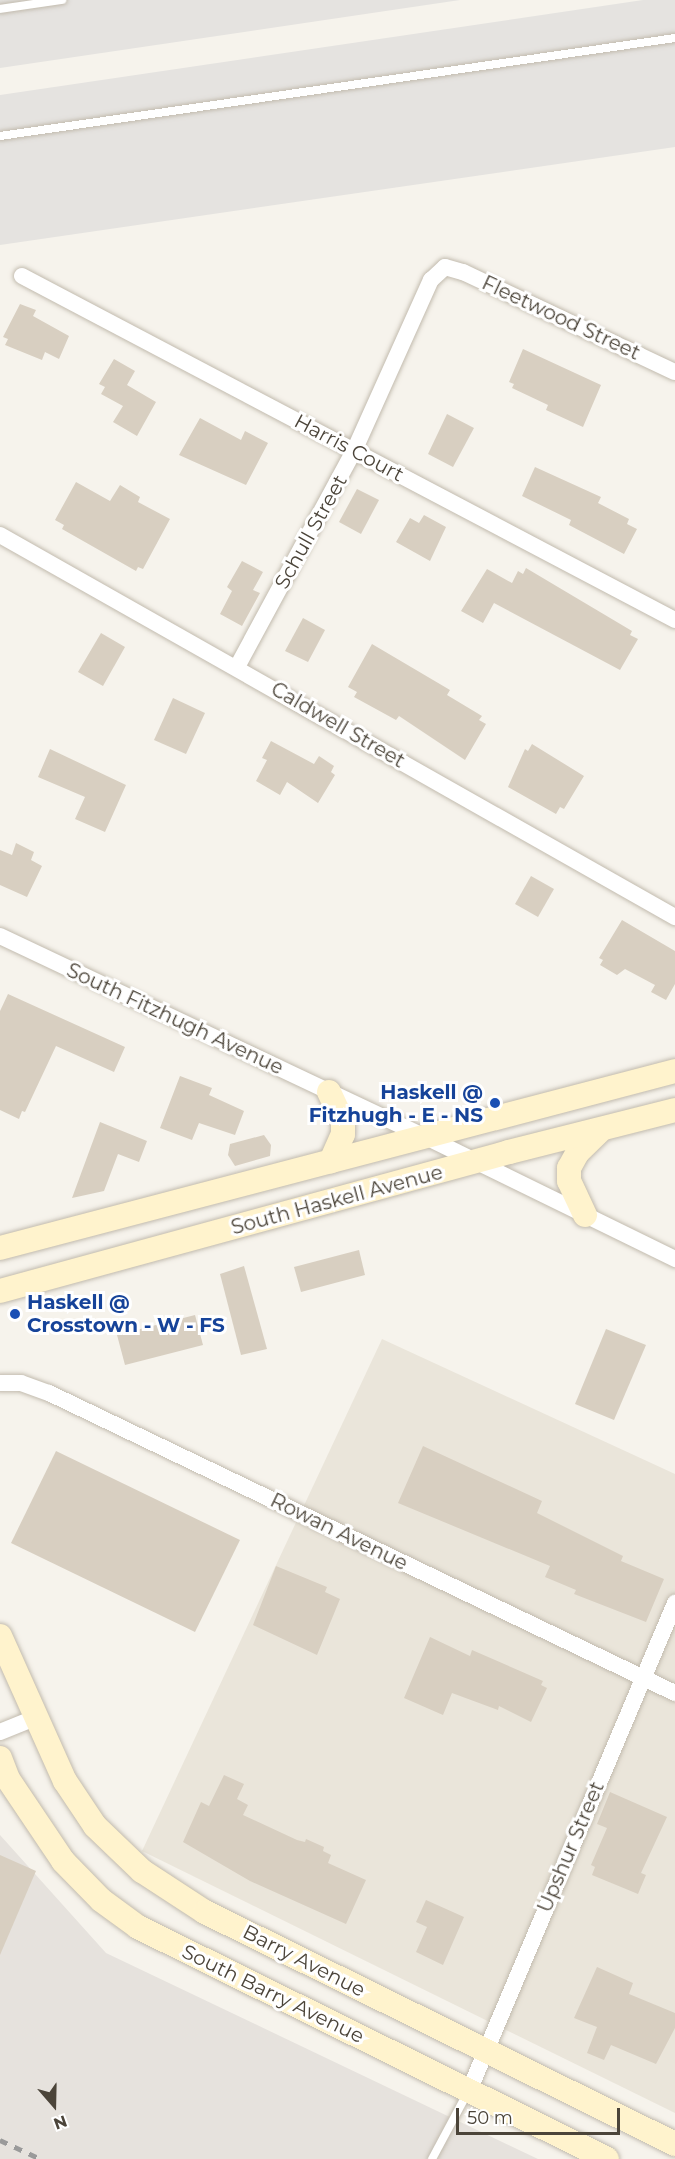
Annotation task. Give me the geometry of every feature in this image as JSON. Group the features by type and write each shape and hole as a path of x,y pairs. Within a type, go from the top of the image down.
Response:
{"main road":[{"name":"South Haskell Avenue","path":"0,1248 675,1071"},
{"path":"329,1092 343,1122 344,1134 331,1161"},
{"name":"South Haskell Avenue","path":"0,1291 477,1161 675,1110"},
{"path":"585,1215 569,1181 569,1168 578,1152 602,1129"},
{"name":"Barry Avenue","path":"0,1636 34,1718 65,1781 94,1826 142,1871 206,1911 483,2052 675,2144"},
{"name":"South Barry Avenue","path":"0,1758 8,1779 63,1861 101,1900 138,1927 608,2159"}],"street":[{"name":"Fleetwood Street","path":"445,267 463,272 675,372"},
{"name":"Schull Street","path":"237,667 354,451 431,280 445,267"},
{"name":"Harris Court","path":"22,276 675,620"},
{"name":"Caldwell Street","path":"0,535 675,916"},
{"name":"South Fitzhugh Avenue","path":"0,936 477,1161 675,1259"},
{"name":"Rowan Avenue","path":"0,1383 21,1383 49,1393 675,1693"},
{"name":"Upshur Street","path":"469,2091 483,2052 675,1603"},
{"path":"0,1732 34,1718"}],"lane":[{"path":"0,9 62,0"},
{"path":"0,136 675,38"},
{"path":"432,2159 469,2091"}],"shaded area":[{"path":"0,0 460,0 0,68"},
{"path":"643,0 675,0 675,147 0,245 0,95"},
{"path":"382,1339 675,1474 675,2113 142,1851"},
{"path":"0,1835 106,1953 538,2159 0,2159"}],"building":[{"path":"20,304 36,310 33,316 69,336 59,359 45,352 42,360 5,345 8,339 3,337"},
{"path":"523,349 601,385 583,427 546,410 548,405 512,388 514,384 509,382"},
{"path":"114,359 135,371 127,385 156,402 137,436 113,422 123,406 101,394 105,387 99,384"},
{"path":"447,414 474,428 453,467 428,454"},
{"path":"200,418 241,440 245,431 268,443 246,485 179,455"},
{"path":"535,467 601,497 598,503 629,519 627,524 637,529 624,554 569,525 571,520 522,496"},
{"path":"76,482 110,501 120,485 140,497 138,502 170,519 143,569 138,567 136,571 62,529 64,525 55,520"},
{"path":"357,489 379,500 361,534 339,522"},
{"path":"424,515 446,527 430,561 396,542 410,518 419,523"},
{"path":"242,561 263,572 253,590 260,593 242,626 220,614 232,591 227,587"},
{"path":"526,568 632,631 630,635 638,639 620,670 494,603 483,623 461,611 487,569 512,583 518,571 523,574"},
{"path":"303,618 325,630 308,662 285,651"},
{"path":"101,633 125,647 103,686 78,672"},
{"path":"372,644 450,690 447,695 482,716 479,720 486,724 465,760 399,716 396,720 354,697 357,692 348,687"},
{"path":"173,698 205,713 186,754 154,740"},
{"path":"271,741 314,764 319,756 334,766 331,772 335,775 318,803 287,782 280,795 256,781 267,760 262,758"},
{"path":"532,744 584,776 564,809 560,807 556,814 508,787 525,749 528,751"},
{"path":"50,749 126,785 105,832 75,819 85,797 38,777"},
{"path":"16,843 34,852 31,860 42,866 27,897 0,885 0,850 12,855"},
{"path":"531,876 554,889 538,917 515,904"},
{"path":"622,920 675,951 675,984 666,1000 651,992 655,985 625,969 617,975 600,965 603,960 599,958"},
{"path":"8,994 125,1047 114,1072 56,1046 25,1112 22,1111 19,1119 0,1110 0,1011"},
{"path":"180,1076 212,1088 209,1095 244,1111 235,1135 199,1123 192,1140 160,1128"},
{"path":"100,1122 147,1141 139,1162 118,1154 104,1191 72,1198"},
{"path":"264,1135 271,1145 270,1156 235,1166 228,1155 230,1144"},
{"path":"359,1250 365,1275 301,1292 294,1267"},
{"path":"244,1266 267,1349 241,1355 220,1274"},
{"path":"195,1315 203,1345 125,1365 117,1335"},
{"path":"606,1329 646,1345 614,1420 575,1404"},
{"path":"423,1446 542,1501 537,1513 623,1556 621,1561 664,1579 646,1622 574,1594 576,1590 545,1577 550,1566 398,1503"},
{"path":"56,1451 240,1540 195,1632 11,1543"},
{"path":"276,1566 327,1587 325,1592 340,1599 317,1655 253,1625"},
{"path":"430,1637 470,1656 472,1650 543,1681 541,1685 547,1688 531,1722 499,1706 498,1710 452,1693 443,1715 404,1698"},
{"path":"224,1775 244,1784 237,1799 248,1805 243,1815 297,1840 305,1842 306,1839 324,1847 323,1851 331,1855 328,1863 366,1880 346,1924 250,1881 183,1842 201,1802 209,1806"},
{"path":"610,1792 667,1817 641,1873 646,1875 638,1894 592,1875 595,1867 591,1865 607,1828 597,1824"},
{"path":"0,1855 36,1871 0,1955"},
{"path":"426,1900 464,1917 443,1965 416,1952 427,1927 416,1922"},
{"path":"597,1967 633,1983 629,1994 675,2013 675,2028 656,2064 611,2045 604,2060 587,2053 597,2027 574,2018"}],"railway":[{"path":"0,2140 41,2159"}],"place":[{"name":"Haskell @ Fitzhugh - E - NS","path":"495,1103"},
{"name":"Haskell @ Crosstown - W - FS","path":"15,1314"}]}
